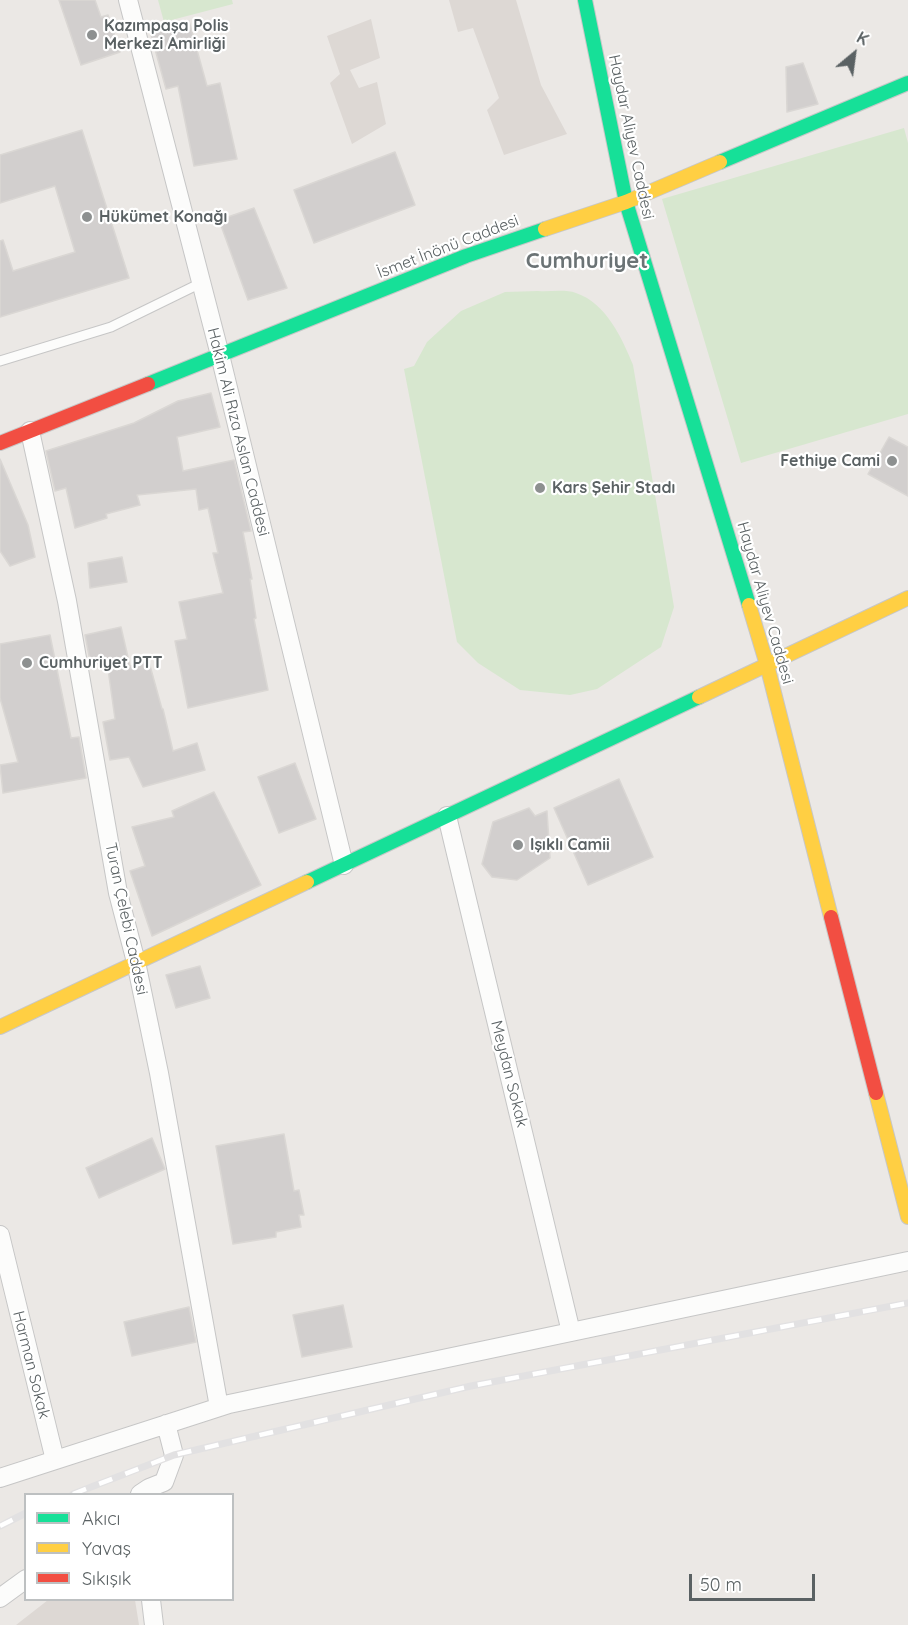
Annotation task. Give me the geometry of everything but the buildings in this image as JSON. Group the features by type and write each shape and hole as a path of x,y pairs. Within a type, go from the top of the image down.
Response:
{"main road":[{"name":"Haydar Aliyev Caddesi","path":"585,0 626,202 767,665 908,1217"},
{"name":"İsmet İnönü Caddesi","path":"0,443 466,256 626,202 908,83"},
{"path":"0,1027 767,665 907,602"}],"street":[{"name":"Hakim Ali Rıza Aslan Caddesi","path":"128,0 219,355 344,865"},
{"name":"Turan Çelebi Caddesi","path":"30,431 67,601 118,893 136,962 159,1073 219,1407"},
{"name":"Meydan Sokak","path":"447,816 571,1332"},
{"name":"Harman Sokak","path":"0,1235 55,1460"},
{"path":"0,1478 219,1407 908,1261"},
{"path":"146,1492 164,1482 174,1455 166,1424"},
{"path":"0,1598 24,1580"},
{"path":"151,1601 154,1625"}],"lane":[{"path":"0,361 111,327 201,283"}],"shaded area":[{"path":"449,0 516,0 541,85 567,134 504,155 487,110 499,98 473,28 458,32"},
{"path":"371,19 380,58 350,70 359,88 377,82 386,124 352,144 330,83 340,74 327,36"},
{"path":"47,1601 135,1601 139,1625 16,1625"}],"green space":[{"path":"158,0 232,0 233,4 164,22"},
{"path":"904,128 908,143 908,414 741,463 662,199"},
{"name":"Kars Şehir Stadı","path":"567,291 587,298 612,323 629,355 633,365 674,607 661,647 597,689 570,695 520,690 478,663 457,642 404,369 414,366 427,342 461,311 505,292"}],"railway":[{"path":"76,1493 174,1455 471,1386 908,1303"},
{"path":"0,1526 24,1514"}],"traffic: fast":[{"path":"585,0 626,202 749,605"},
{"path":"720,162 908,83"},
{"path":"148,384 466,256 545,229"},
{"path":"307,882 699,697"}],"traffic: slow":[{"path":"545,229 626,202 720,162"},
{"path":"699,697 908,598"},
{"path":"749,605 767,665 831,917"},
{"path":"0,1027 307,882"},
{"path":"876,1093 908,1217"}],"traffic: jam":[{"path":"0,443 148,384"},
{"path":"831,917 876,1093"}],"place":[{"name":"Kazımpaşa Polis Merkezi Amirliği","path":"92,35"},
{"name":"Hükümet Konağı","path":"87,217"},
{"name":"Fethiye Cami","path":"892,461"},
{"name":"Kars Şehir Stadı","path":"540,488"},
{"name":"Cumhuriyet PTT","path":"27,663"},
{"name":"Işıklı Camii","path":"518,845"}],"district":[{"name":"Cumhuriyet","path":"587,261"}]}
